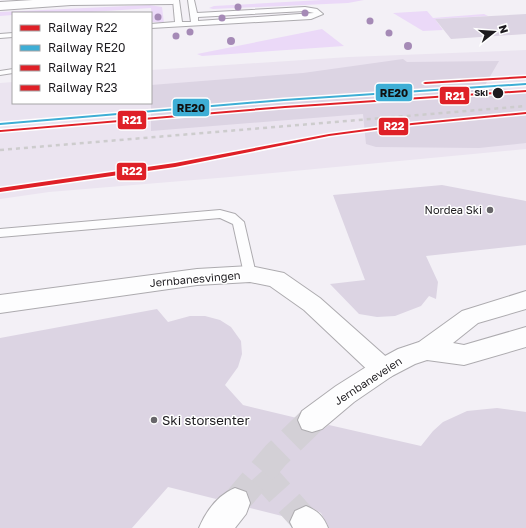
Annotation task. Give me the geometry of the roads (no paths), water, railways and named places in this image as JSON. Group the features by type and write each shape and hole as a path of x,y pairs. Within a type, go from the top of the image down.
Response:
{"street":[{"path":"74,2 88,0"},
{"path":"0,6 74,2 173,0"},
{"name":"Jernbanesvingen","path":"0,304 197,277 250,274 276,279 312,304 383,369"},
{"name":"Jernbaneveien","path":"312,420 345,394 383,369 407,356 427,350 470,317 526,300"},
{"name":"Jernbaneveien","path":"427,350 464,355 526,337"},
{"path":"216,528 235,503"}],"lane":[{"path":"176,0 179,25"},
{"path":"191,0 196,24"},
{"path":"152,26 311,17 319,14 315,10 305,9 194,15"},
{"path":"0,36 12,35"},
{"path":"0,73 12,71"},
{"path":"0,234 220,214 231,217 238,222 250,274"}],"tunnel":[{"path":"235,503 276,455 312,420"},
{"path":"261,472 306,522"}],"railway":[{"path":"0,150 526,106"}],"rail line":[{"name":"R23","path":"425,83 526,77"},
{"name":"RE20","path":"0,124 284,100 526,84"},
{"name":"R21","path":"1,131 285,107 526,91"},
{"name":"R22","path":"0,190 175,165 329,135 412,124 526,113"}],"place":[{"name":"Ski","path":"498,93"},
{"name":"Nordea Ski","path":"490,210"},
{"name":"Ski storsenter","path":"154,420"}]}
